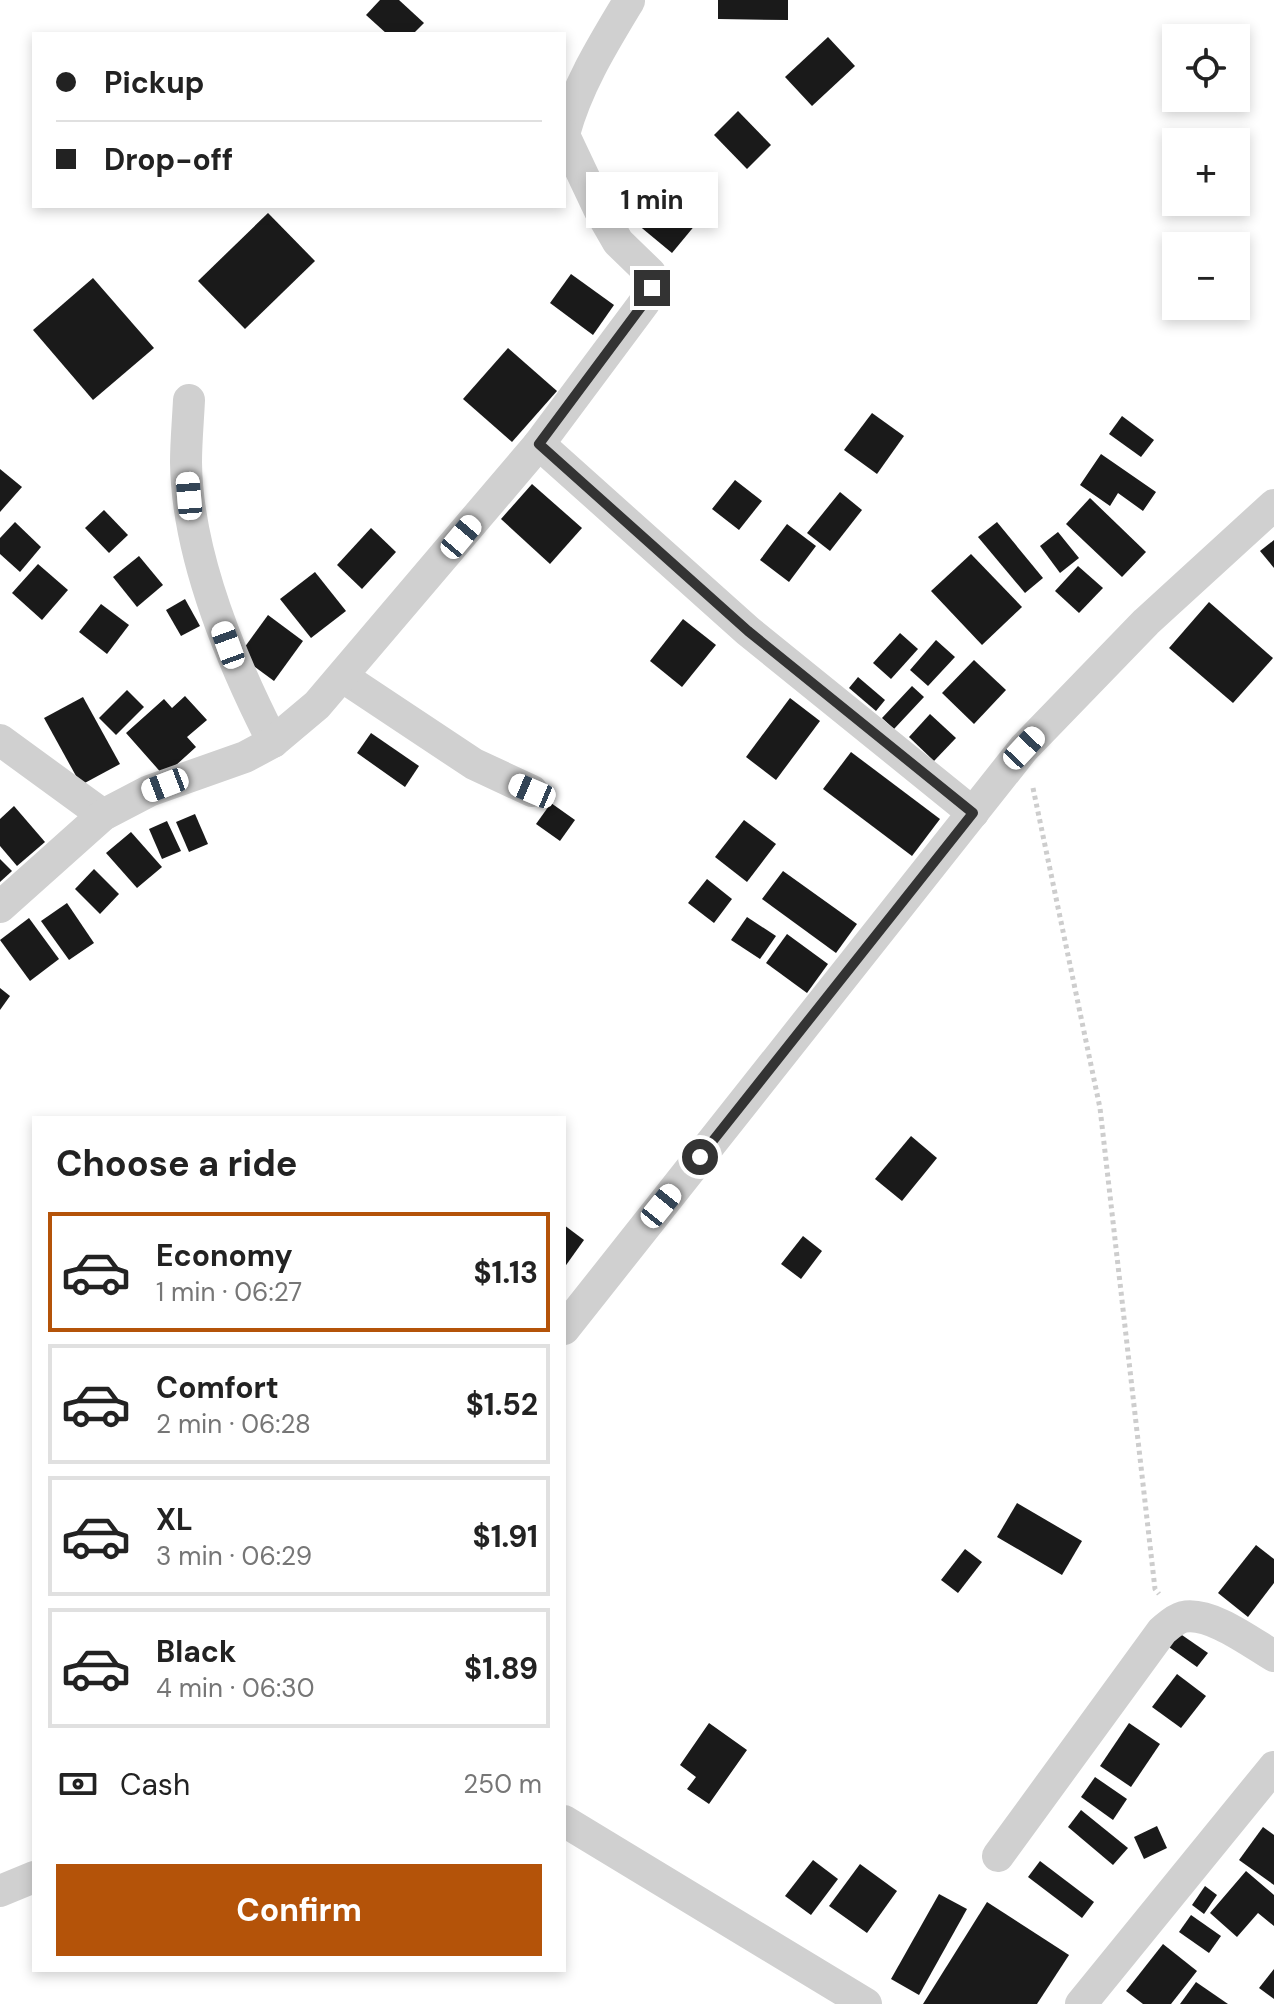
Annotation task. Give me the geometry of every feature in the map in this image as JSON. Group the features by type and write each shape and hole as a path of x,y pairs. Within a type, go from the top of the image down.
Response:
{"street":[{"path":"566,128 571,110 599,51 629,1"},
{"path":"0,907 103,815 149,791 245,757 273,742 317,705 539,444 644,303 652,288 650,273 618,242 566,139"},
{"path":"189,400 186,463 191,511 203,566 213,605 242,682 273,742"},
{"path":"539,444 748,631 973,813"},
{"path":"566,1326 1024,748 1146,622 1274,505"},
{"path":"343,677 474,764 532,791"},
{"path":"0,740 103,815"},
{"path":"998,1856 1142,1657 1162,1631 1179,1617 1194,1616 1227,1628 1274,1656"},
{"path":"1081,2004 1274,1767"},
{"path":"566,1822 866,2004"},
{"path":"0,1891 32,1878"}],"path":[{"path":"1024,748 1100,1108 1155,1589 1179,1617"}],"building":[{"path":"380,0 399,0 424,23 415,32 385,32 366,15"},
{"path":"718,0 788,0 788,20 718,19"},
{"path":"828,37 855,66 812,106 785,77"},
{"path":"738,111 771,145 747,169 714,135"},
{"path":"661,195 696,224 672,253 637,224"},
{"path":"268,213 315,261 245,329 198,281"},
{"path":"571,274 614,305 593,335 550,303"},
{"path":"93,278 154,348 93,400 33,330"},
{"path":"508,348 557,391 512,442 463,399"},
{"path":"872,413 904,436 877,474 844,450"},
{"path":"1122,416 1154,440 1141,457 1109,434"},
{"path":"1101,454 1156,492 1143,511 1118,493 1110,506 1080,485"},
{"path":"0,469 22,487 0,512"},
{"path":"735,480 762,501 739,530 712,509"},
{"path":"532,484 582,528 550,564 501,519"},
{"path":"840,492 862,510 830,551 807,533"},
{"path":"1090,498 1146,552 1122,577 1066,524"},
{"path":"104,510 128,535 109,553 85,528"},
{"path":"15,522 41,547 20,572 0,554 0,538"},
{"path":"997,522 1043,578 1025,593 978,537"},
{"path":"787,524 816,546 789,582 760,560"},
{"path":"371,528 396,552 362,589 337,565"},
{"path":"1058,532 1079,558 1060,573 1040,546"},
{"path":"1274,540 1274,568 1260,551"},
{"path":"971,554 1022,607 982,645 931,591"},
{"path":"139,556 163,585 137,607 113,577"},
{"path":"38,564 68,590 42,620 12,593"},
{"path":"1078,566 1103,588 1079,613 1055,591"},
{"path":"315,572 346,611 311,638 280,599"},
{"path":"185,599 200,626 181,636 166,610"},
{"path":"1209,602 1273,658 1233,703 1169,648"},
{"path":"101,604 129,625 107,654 79,632"},
{"path":"268,615 303,641 274,681 239,655"},
{"path":"683,619 716,645 682,687 650,661"},
{"path":"900,633 918,649 891,679 873,663"},
{"path":"936,640 955,657 928,686 910,670"},
{"path":"974,660 1006,690 974,724 942,693"},
{"path":"858,677 885,700 876,711 849,688"},
{"path":"912,686 924,697 894,729 882,718"},
{"path":"127,690 144,707 116,735 99,718"},
{"path":"185,696 207,720 187,737 196,747 164,776 126,733 164,699 172,708"},
{"path":"83,697 120,764 81,785 44,718"},
{"path":"790,698 820,721 776,780 746,757"},
{"path":"930,714 956,738 934,761 909,737"},
{"path":"371,733 419,766 405,787 357,753"},
{"path":"851,752 940,819 912,856 823,789"},
{"path":"551,803 575,820 560,841 536,824"},
{"path":"14,806 45,842 17,866 0,846 0,819"},
{"path":"195,814 208,844 189,852 176,822"},
{"path":"744,820 776,844 747,882 715,857"},
{"path":"167,821 181,851 162,859 149,829"},
{"path":"131,832 162,867 137,888 106,853"},
{"path":"0,859 12,871 0,882"},
{"path":"94,869 119,894 100,914 75,889"},
{"path":"783,871 857,924 836,953 762,899"},
{"path":"707,879 732,899 714,923 688,903"},
{"path":"67,903 94,943 69,960 41,921"},
{"path":"747,917 776,936 760,959 731,940"},
{"path":"29,918 59,959 30,981 0,940"},
{"path":"787,934 828,964 807,993 766,963"},
{"path":"0,988 10,996 0,1010"},
{"path":"911,1136 937,1158 902,1201 875,1179"},
{"path":"566,1226 584,1240 566,1265"},
{"path":"803,1236 822,1251 801,1279 781,1264"},
{"path":"1017,1503 1082,1541 1062,1575 997,1537"},
{"path":"1256,1545 1274,1559 1274,1583 1248,1617 1218,1593"},
{"path":"965,1549 982,1562 958,1593 941,1580"},
{"path":"1179,1633 1208,1653 1197,1667 1169,1647"},
{"path":"1177,1674 1206,1696 1181,1728 1152,1707"},
{"path":"709,1723 747,1750 709,1804 687,1789 696,1777 680,1765"},
{"path":"1129,1723 1160,1744 1131,1787 1100,1766"},
{"path":"1095,1777 1127,1799 1113,1820 1081,1797"},
{"path":"1081,1810 1128,1848 1113,1865 1068,1827"},
{"path":"1157,1826 1167,1848 1144,1859 1134,1837"},
{"path":"1263,1827 1274,1835 1274,1885 1239,1860"},
{"path":"813,1860 838,1879 811,1915 785,1896"},
{"path":"1040,1861 1094,1902 1082,1918 1028,1877"},
{"path":"860,1864 897,1891 867,1933 829,1906"},
{"path":"1246,1871 1274,1895 1274,1926 1258,1913 1237,1937 1210,1913"},
{"path":"1205,1886 1217,1895 1204,1914 1192,1905"},
{"path":"939,1894 967,1909 919,1995 891,1979"},
{"path":"987,1902 1069,1955 1037,2004 923,2004"},
{"path":"1191,1915 1221,1936 1209,1953 1179,1932"},
{"path":"1163,1944 1197,1971 1171,2004 1143,2004 1126,1991"},
{"path":"1274,1969 1274,1999 1259,1988"},
{"path":"1196,1982 1228,2004 1180,2004"}],"route":[{"path":"652,288 539,444 748,631 973,813 700,1157"}]}
